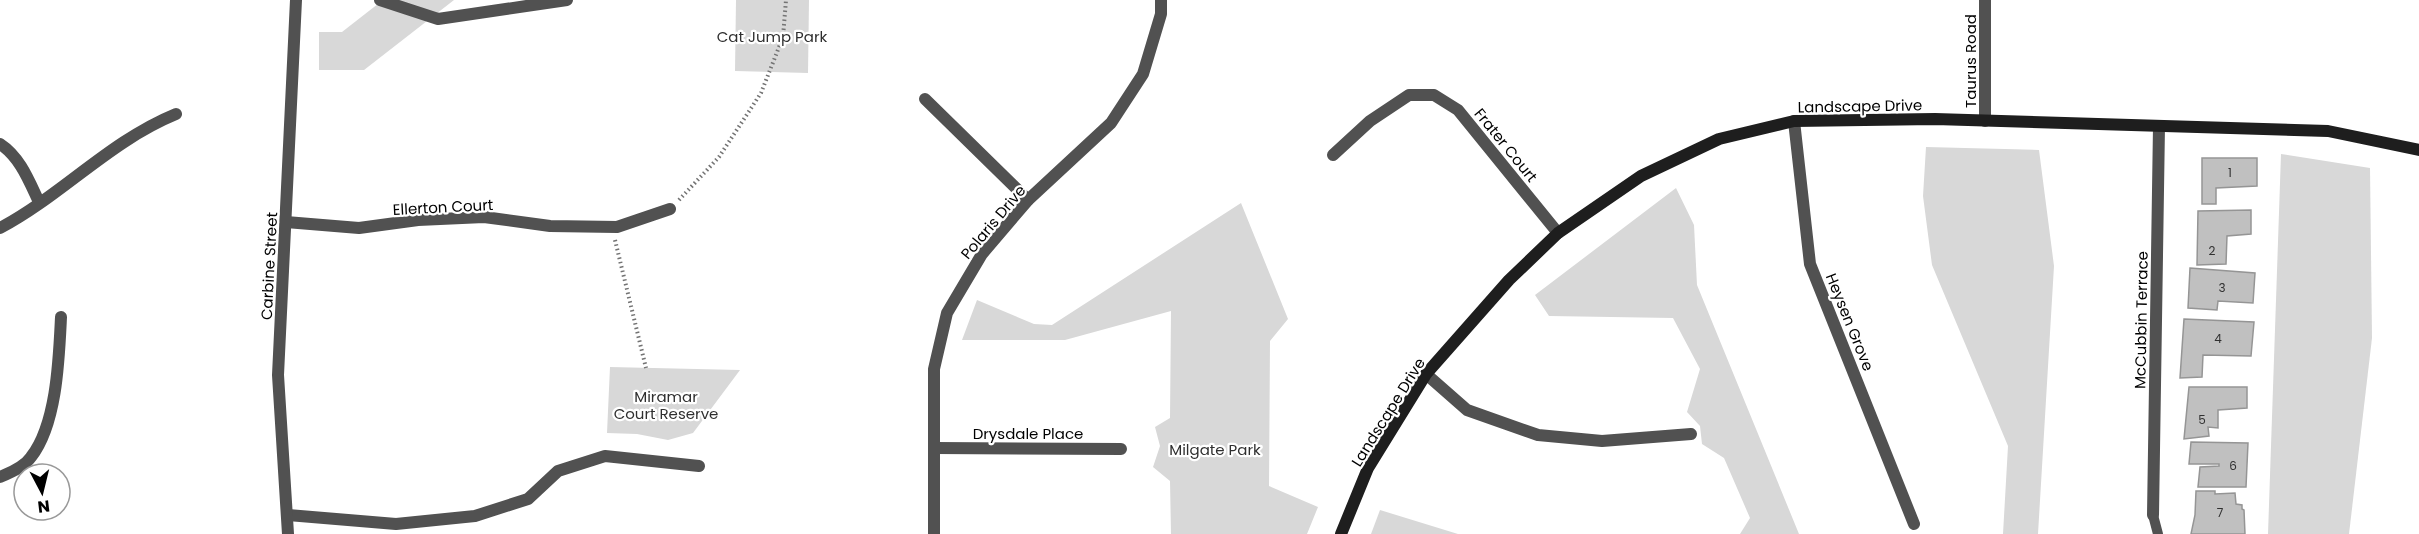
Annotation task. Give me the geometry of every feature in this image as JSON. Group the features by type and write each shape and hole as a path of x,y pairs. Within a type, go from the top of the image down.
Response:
{"street":[{"name":"Carbine Street","path":"288,534 278,375 296,0"},
{"path":"380,0 438,19 567,0"},
{"name":"Polaris Drive","path":"934,534 934,369 946,313 982,254 1028,200 1111,123 1143,74 1161,14 1161,0"},
{"name":"Taurus Road","path":"1985,0 1985,121"},
{"name":"Frater Court","path":"1333,155 1370,121 1409,94 1434,95 1458,110 1558,233"},
{"path":"925,99 1028,200"},
{"path":"0,228 27,214 39,202 65,187 112,148 153,123 176,114"},
{"name":"Landscape Drive","path":"1341,534 1368,468 1426,374 1509,280 1558,233 1641,176 1719,139 1794,122 1935,119 2328,131 2419,150"},
{"name":"Heysen Grove","path":"1794,122 1810,264 1914,524"},
{"name":"McCubbin Terrace","path":"2153,515 2159,126"},
{"path":"0,144 9,150 26,173 39,202"},
{"name":"Ellerton Court","path":"286,222 359,228 418,220 484,217 550,226 612,227 670,209"},
{"path":"0,477 31,458 51,417 61,317"},
{"path":"1426,374 1467,410 1538,435 1602,441 1691,434"},
{"name":"Drysdale Place","path":"935,448 1121,449"},
{"path":"288,515 396,524 475,516 528,499 558,471 605,456 699,466"}],"lane":[{"path":"2153,515 2158,534"}],"path":[{"path":"670,209 719,157 761,93 783,37 786,0"},
{"path":"612,227 646,368"}],"green space":[{"path":"383,0 454,0 364,70 319,70 319,32 342,32"},
{"name":"Cat Jump Park","path":"736,0 809,0 808,73 735,71"},
{"path":"1926,147 2039,150 2054,266 2038,534 2003,534 2008,446 1932,265 1923,196"},
{"path":"2281,154 2370,168 2372,338 2349,534 2268,534"},
{"path":"1676,188 1694,225 1697,285 1799,534 1740,534 1750,518 1724,458 1702,444 1700,426 1687,412 1700,369 1673,318 1549,316 1535,295"},
{"name":"Milgate Park","path":"1241,203 1288,319 1270,341 1269,486 1318,507 1307,534 1171,534 1170,481 1153,467 1160,446 1155,427 1170,418 1171,311 1065,340 962,340 977,300 1034,324 1052,325"},
{"name":"Miramar Court Reserve","path":"610,367 740,370 693,433 668,440 637,434 607,433"},
{"path":"1380,510 1458,534 1371,534"}],"building":[{"path":"2202,158 2257,158 2257,186 2216,188 2216,204 2202,204"},
{"path":"2251,210 2251,234 2227,236 2226,264 2197,265 2198,211"},
{"path":"2190,268 2255,273 2253,303 2218,301 2217,310 2188,308"},
{"path":"2184,319 2254,322 2251,356 2203,355 2202,377 2180,378"},
{"path":"2189,387 2247,387 2247,408 2218,410 2218,428 2208,427 2209,436 2184,439"},
{"path":"2191,442 2248,443 2246,487 2198,487 2200,467 2219,466 2219,464 2189,464"},
{"path":"2196,491 2215,491 2215,494 2235,493 2236,504 2242,505 2244,510 2245,534 2191,534"}]}
